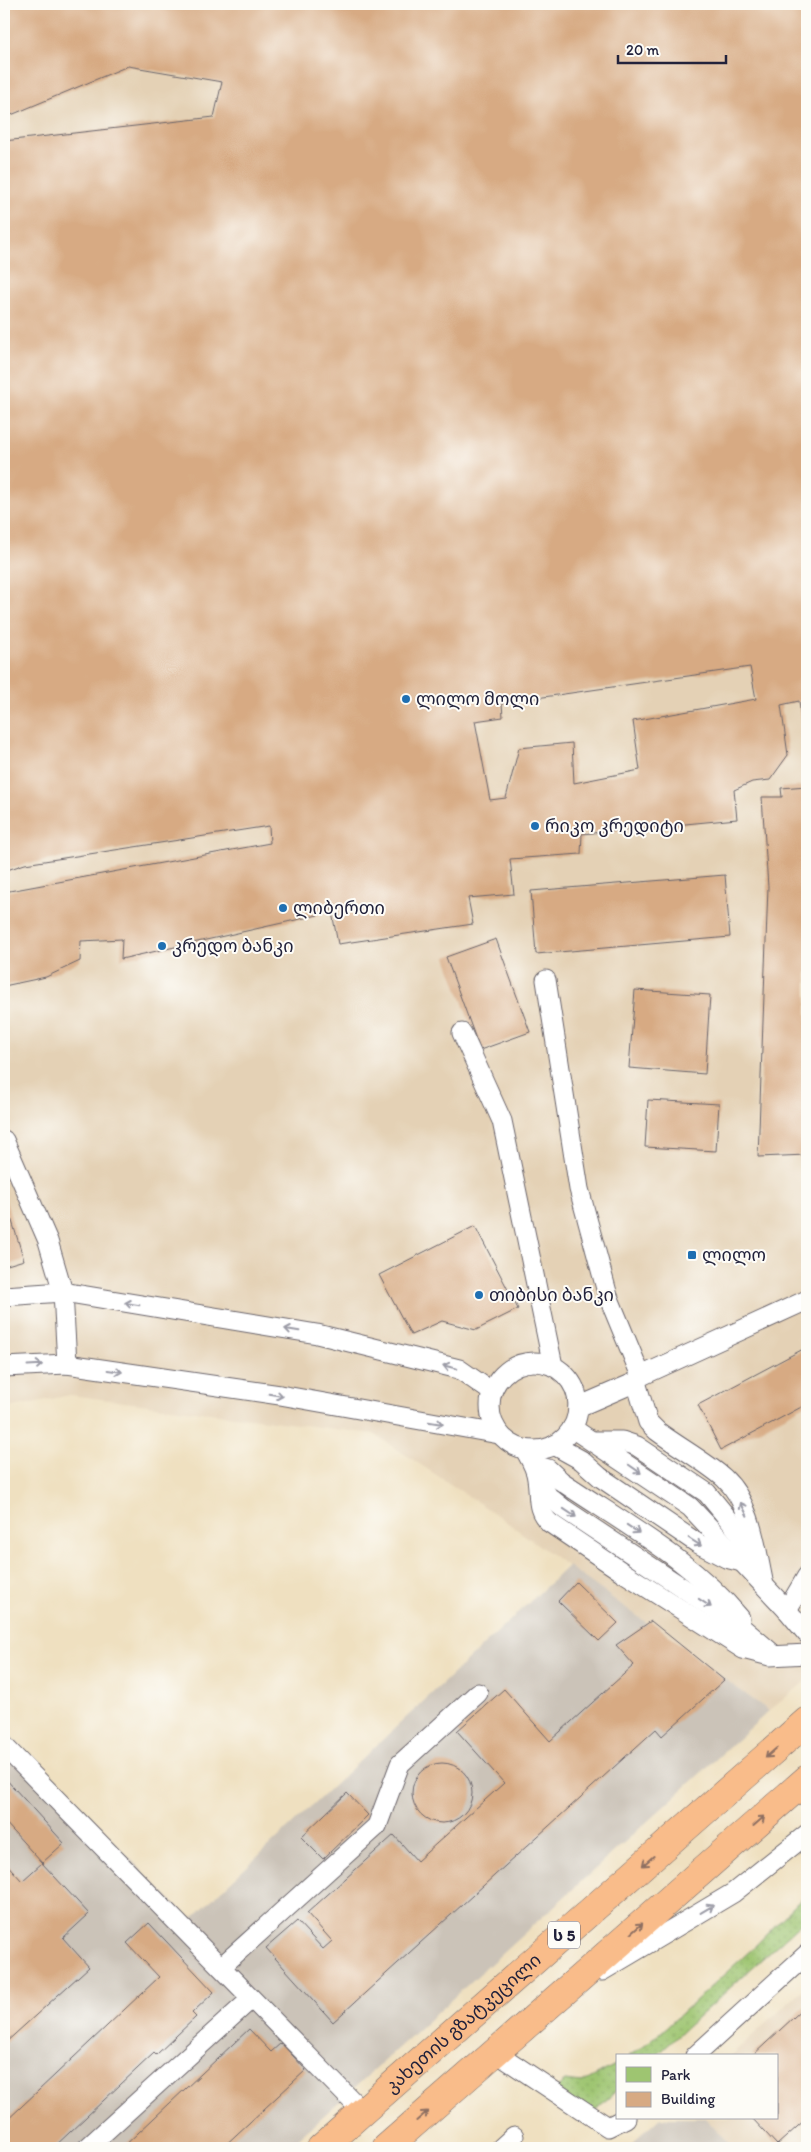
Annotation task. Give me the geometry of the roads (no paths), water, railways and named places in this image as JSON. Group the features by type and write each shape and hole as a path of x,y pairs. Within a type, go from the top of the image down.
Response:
{"highway":[{"name":"კახეთის გზატკეცილი","path":"321,2148 807,1721"},
{"name":"ს 5","path":"386,2148 807,1779"}],"lane":[{"path":"546,980 579,1189 608,1296 638,1379 648,1422 657,1431 724,1478 739,1498 748,1517 750,1559"},
{"path":"462,1032 502,1122 552,1366"},
{"path":"4,1140 48,1241 63,1292 67,1364"},
{"path":"4,1296 63,1292 317,1334 459,1369 492,1392"},
{"path":"578,1407 807,1300"},
{"path":"775,1655 757,1640 724,1599 691,1570 561,1481 548,1469 532,1464 499,1434 492,1422 489,1406 492,1392 499,1379 510,1369 524,1363 538,1362 552,1366 563,1373 571,1382 578,1407 572,1428 566,1436 554,1445 540,1450 532,1464 542,1516 621,1571 743,1649 775,1655 807,1654"},
{"path":"4,1367 67,1364 280,1395 499,1434"},
{"path":"572,1428 595,1441 690,1507 750,1559 764,1586 807,1634"},
{"path":"554,1445 581,1460 600,1477 698,1543 726,1558 750,1559"},
{"path":"787,1610 807,1576"},
{"path":"221,1968 377,1826 400,1764 478,1693"},
{"path":"4,1746 362,2111"},
{"path":"560,1996 733,1893 807,1834"},
{"path":"696,2054 807,1954"},
{"path":"87,2148 251,1999"},
{"path":"495,2052 608,2127 622,2120"}],"place":[{"name":"ლილო მოლი","path":"406,699"},
{"name":"რიკო კრედიტი","path":"535,826"},
{"name":"ლიბერთი","path":"283,908"},
{"name":"კრედო ბანკი","path":"162,946"},
{"name":"ლილო","path":"692,1255"},
{"name":"თიბისი ბანკი","path":"479,1295"}]}
